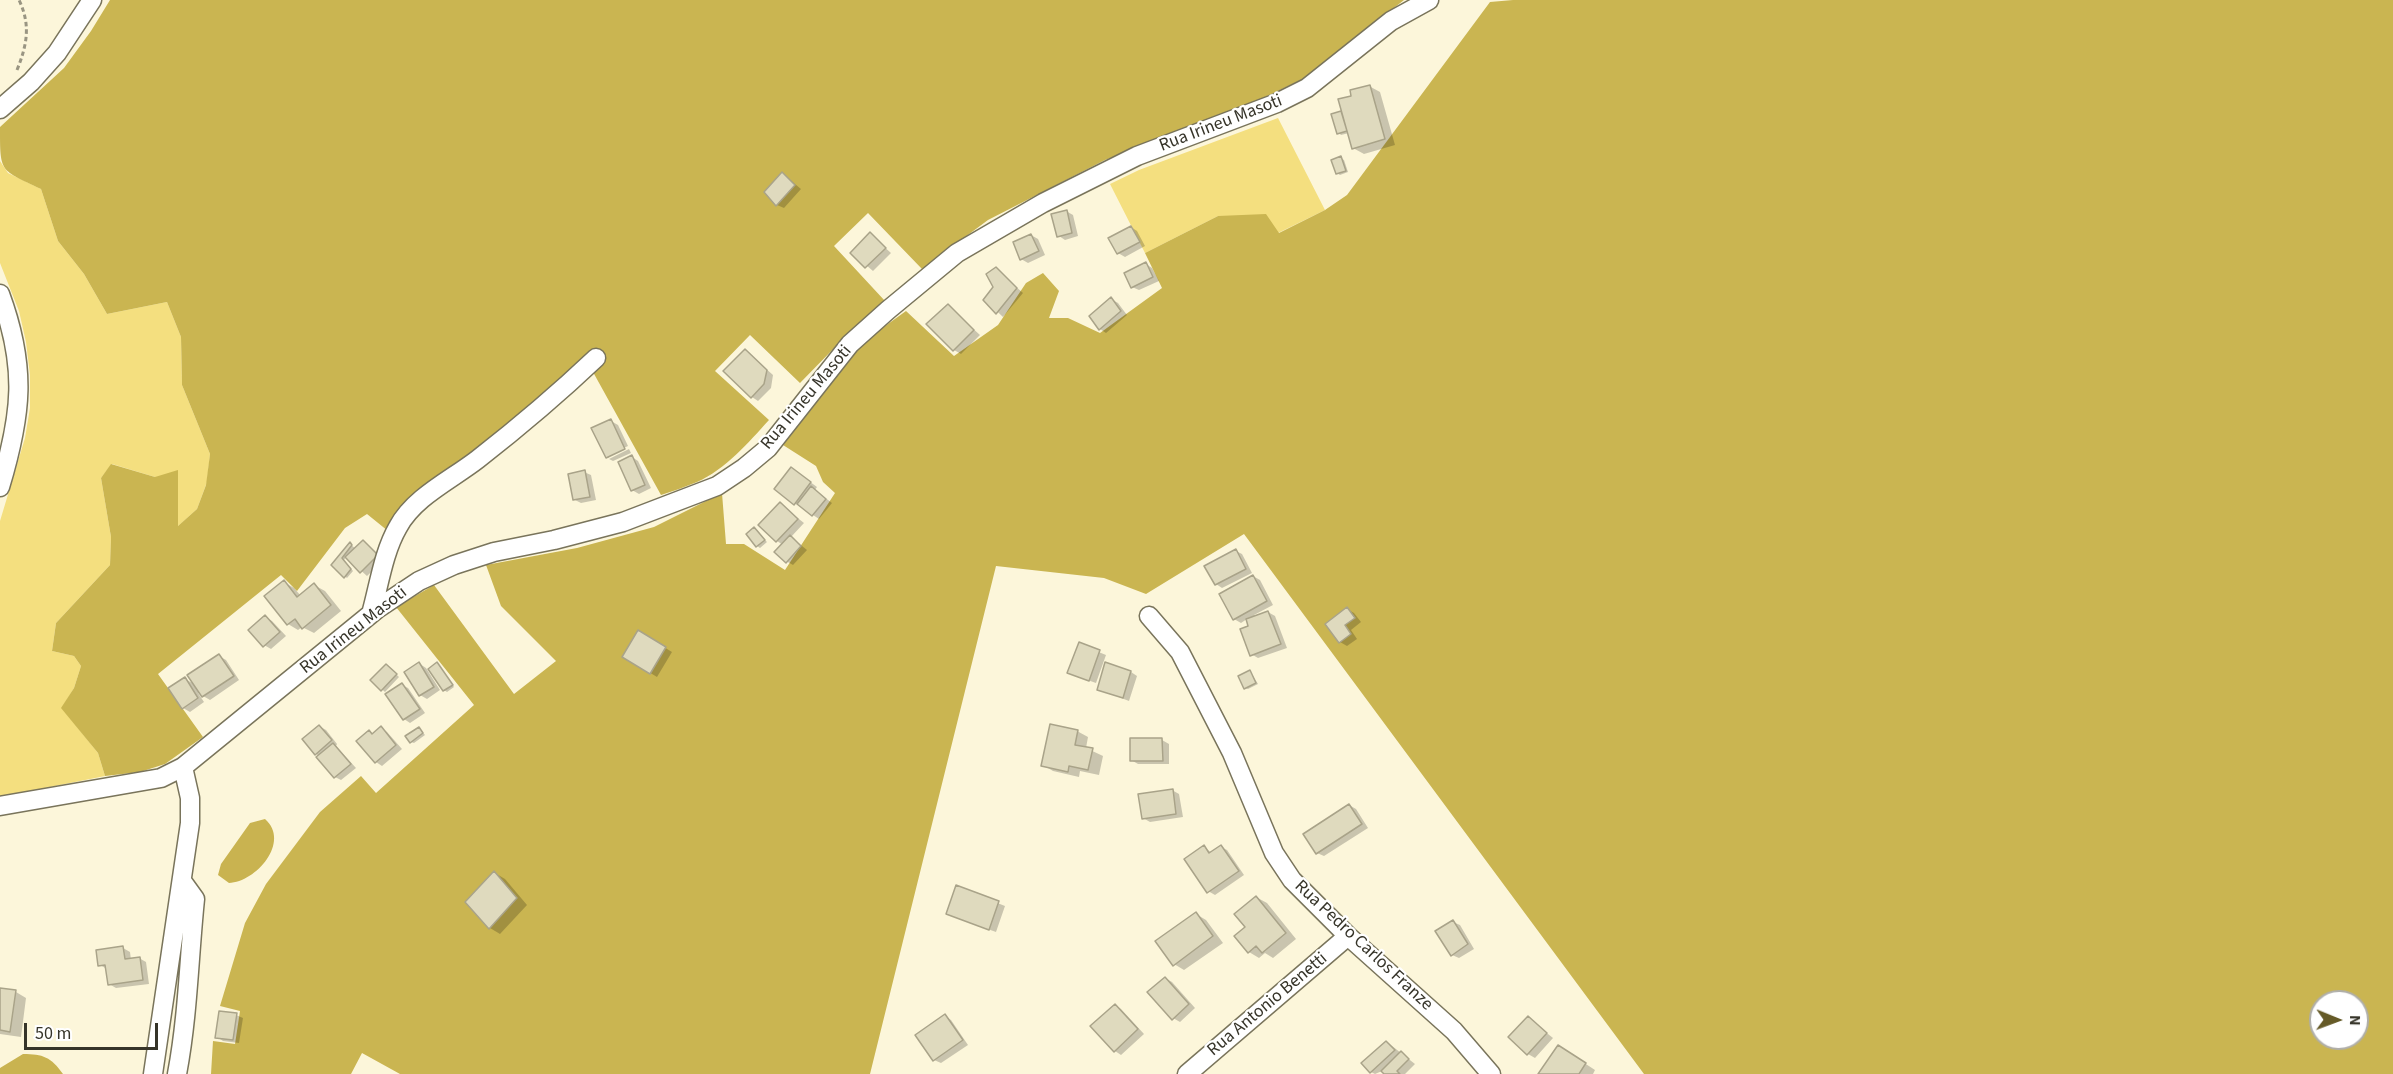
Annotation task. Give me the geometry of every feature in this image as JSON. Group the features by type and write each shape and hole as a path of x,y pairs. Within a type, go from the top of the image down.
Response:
{"street":[{"path":"0,109 31,82 57,53 92,0"},
{"name":"Rua Irineu Masoti","path":"0,806 160,778 183,767 371,614 419,581 454,565 494,552 554,540 622,522 717,486 768,448 850,344 896,302 957,254 1043,203 1137,156 1277,103 1308,88 1391,21 1430,0"},
{"path":"0,294 19,360 19,387 13,444 0,487"},
{"path":"371,614 390,546 398,526 414,505 457,476 540,411 596,358"},
{"name":"Rua Pedro Carlos Franze","path":"1149,616 1180,652 1232,753 1274,853 1292,880 1348,936 1454,1031 1491,1074"},
{"path":"153,1074 190,823 190,798 183,767"},
{"path":"177,1074 185,1031 187,975 195,899 182,881"},
{"name":"Rua Antonio Benetti","path":"1187,1074 1348,936"}],"path":[{"path":"16,71 24,52 28,30 19,0"}],"shaded area":[{"path":"110,0 1404,0 1305,78 1259,100 1105,160 988,220 922,269 868,213 834,246 885,301 843,339 800,383 750,335 715,371 769,420 727,463 697,482 661,495 593,372 604,362 593,351 388,531 367,514 345,528 297,591 281,575 158,674 203,737 165,764 140,772 105,776 98,753 61,708 74,688 81,666 74,656 52,651 56,623 110,565 111,537 101,478 111,464 155,477 178,470 178,526 197,509 206,485 210,454 182,385 181,337 167,302 107,314 84,274 58,241 41,189 5,168 1,154 0,127 64,68"},
{"path":"1513,0 2393,0 2393,1074 1644,1074 1244,534 1146,594 1104,578 996,566 870,1074 400,1074 362,1053 351,1074 211,1074 213,1041 235,1044 240,1011 220,1006 245,923 266,884 320,812 361,776 376,793 474,705 396,607 434,585 514,694 556,661 501,606 486,565 577,548 654,527 722,493 726,544 744,544 785,570 835,493 823,482 816,466 783,445 858,350 906,311 954,356 998,325 1026,283 1043,273 1059,291 1049,318 1068,318 1100,333 1162,288 1145,253 1218,216 1266,214 1279,233 1325,210 1347,195 1490,2"},
{"path":"1278,118 1325,210 1278,233 1218,216 1145,253 1110,184 1139,170"},
{"path":"0,161 8,173 41,189 58,241 84,274 107,314 167,302 181,337 182,385 210,454 207,482 197,509 177,527 155,477 112,464 101,478 111,537 110,565 56,623 52,651 74,656 81,666 74,688 62,708 98,753 105,776 0,797 0,521 25,438 30,408 30,375 19,311 0,263"},
{"path":"265,819 272,828 274,839 267,859 250,876 229,883 218,875 221,864 250,823"},
{"path":"23,1054 46,1058 63,1074 0,1074 0,1068"}],"building":[{"path":"1370,85 1385,139 1352,149 1338,99 1351,96 1350,90"},
{"path":"1341,111 1347,131 1337,134 1331,114"},
{"path":"1341,156 1346,171 1336,174 1331,160"},
{"path":"782,172 795,185 776,206 764,192"},
{"path":"1067,210 1072,233 1057,237 1051,214"},
{"path":"1131,226 1140,242 1117,254 1108,238"},
{"path":"870,232 886,248 865,268 850,253"},
{"path":"1031,234 1039,251 1020,260 1013,242"},
{"path":"1146,262 1153,277 1131,288 1124,273"},
{"path":"996,267 1017,288 996,314 983,300 993,287 986,274"},
{"path":"1111,297 1121,311 1099,330 1089,316"},
{"path":"948,304 974,330 953,351 926,324"},
{"path":"745,349 767,370 764,384 751,398 723,371"},
{"path":"611,419 625,449 606,458 591,428"},
{"path":"632,455 645,485 631,491 618,462"},
{"path":"791,467 811,482 794,505 774,489"},
{"path":"585,470 590,497 573,500 568,474"},
{"path":"811,486 826,499 812,516 797,504"},
{"path":"780,502 798,519 776,542 758,525"},
{"path":"754,527 765,540 756,547 746,534"},
{"path":"790,535 801,546 786,563 774,552"},
{"path":"363,540 378,555 360,573 345,557"},
{"path":"350,542 352,545 342,558 351,569 344,578 331,565"},
{"path":"1236,549 1246,569 1215,585 1204,566"},
{"path":"1253,575 1267,601 1233,620 1219,594"},
{"path":"284,580 297,597 314,583 331,605 302,629 295,619 287,625 264,596"},
{"path":"1347,607 1355,618 1345,625 1351,634 1339,643 1325,624"},
{"path":"1268,611 1281,644 1250,656 1240,629 1248,626 1246,619"},
{"path":"265,615 280,632 263,647 248,630"},
{"path":"638,630 666,647 650,674 622,657"},
{"path":"1079,642 1100,650 1089,681 1067,673"},
{"path":"219,654 234,676 202,697 187,675"},
{"path":"419,662 434,687 419,696 404,672"},
{"path":"437,662 453,685 443,691 428,669"},
{"path":"1105,662 1131,671 1123,698 1097,690"},
{"path":"386,664 397,674 381,691 370,680"},
{"path":"1250,670 1256,683 1244,689 1238,676"},
{"path":"185,677 198,698 182,709 168,688"},
{"path":"402,683 420,709 403,720 385,694"},
{"path":"1050,724 1078,730 1075,745 1093,748 1088,770 1069,766 1068,772 1041,766"},
{"path":"319,725 332,740 315,755 302,739"},
{"path":"381,726 396,745 375,763 356,741 369,730 372,734"},
{"path":"419,727 423,733 410,743 405,736"},
{"path":"1130,738 1162,738 1163,761 1130,761"},
{"path":"333,743 351,764 334,778 316,757"},
{"path":"1173,789 1176,814 1142,819 1138,794"},
{"path":"1349,804 1362,824 1316,854 1303,834"},
{"path":"1204,845 1209,853 1221,845 1239,871 1207,893 1184,859"},
{"path":"494,871 517,898 489,929 465,902"},
{"path":"956,885 999,901 989,930 946,914"},
{"path":"1256,896 1286,933 1262,953 1256,946 1248,953 1234,936 1245,927 1234,914"},
{"path":"1196,912 1213,936 1173,966 1155,941"},
{"path":"1453,920 1468,944 1451,956 1435,931"},
{"path":"123,946 125,959 140,957 143,980 108,985 105,965 98,966 96,950"},
{"path":"1165,977 1189,1004 1172,1020 1147,992"},
{"path":"0,988 16,990 10,1032 0,1030"},
{"path":"1115,1004 1138,1029 1114,1052 1090,1026"},
{"path":"219,1011 237,1013 233,1040 215,1038"},
{"path":"945,1014 963,1040 933,1061 915,1035"},
{"path":"1528,1016 1547,1033 1527,1055 1508,1037"},
{"path":"1386,1041 1395,1050 1370,1073 1361,1063"},
{"path":"1558,1045 1586,1063 1579,1074 1538,1074"},
{"path":"1401,1051 1409,1059 1397,1071 1400,1074 1384,1074 1381,1071"}]}
